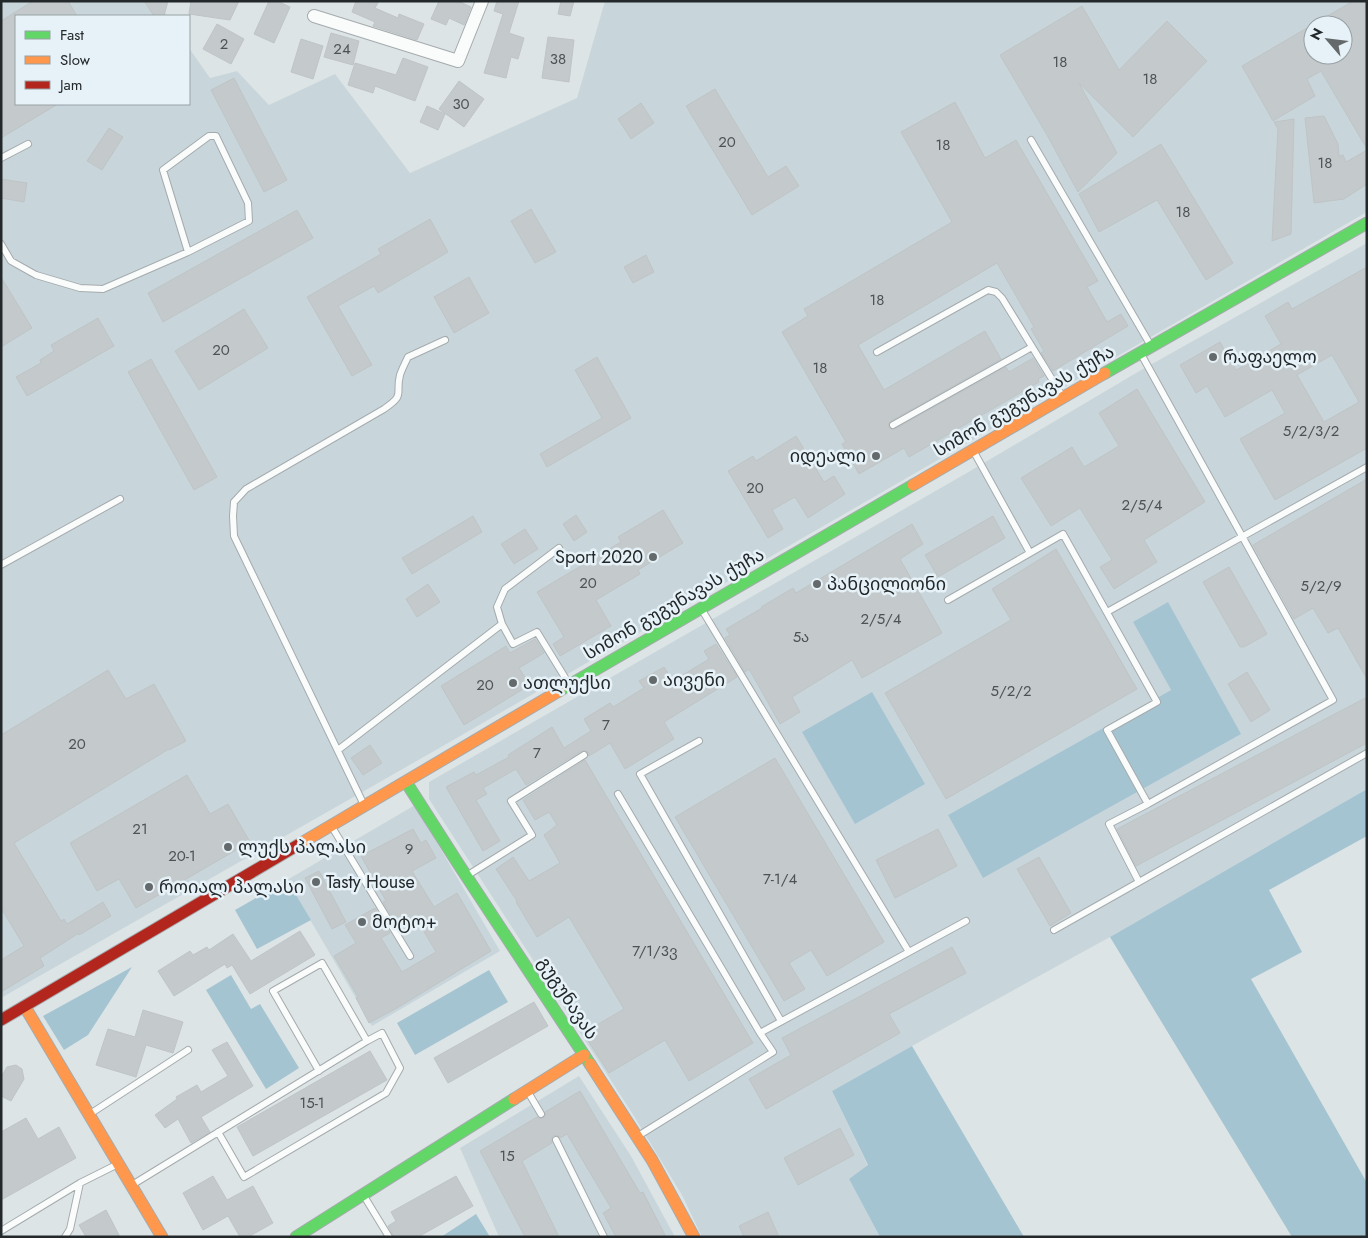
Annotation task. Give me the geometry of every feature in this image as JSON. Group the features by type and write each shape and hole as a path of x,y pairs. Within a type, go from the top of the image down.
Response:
{"main road":[{"name":"სიმონ გუგუნავას ქუჩა","path":"1,1020 570,685 1140,353 1367,224"},
{"name":"გუგუნავას","path":"406,782 652,1160 694,1237"},
{"path":"25,1007 162,1237"},
{"path":"296,1237 584,1055"}],"street":[{"path":"314,16 458,61 482,1"}],"lane":[{"path":"1,244 10,261 36,275 80,288 103,289 188,252 249,222 248,203 216,136 209,136 163,170 188,252"},
{"path":"1031,140 1152,347"},
{"path":"1,158 28,144"},
{"path":"877,352 988,290 996,292 1002,298 1064,398"},
{"path":"365,806 234,536 234,502 246,489 396,401 399,395 400,377 408,357 445,340"},
{"path":"893,425 1032,347"},
{"path":"1139,882 1110,824 1333,700 1140,353"},
{"path":"973,451 1030,553"},
{"path":"1106,612 1367,466"},
{"path":"1,565 120,499"},
{"path":"948,600 1063,534 1157,702 1107,730 1148,804"},
{"path":"560,548 505,589 497,607 502,624 513,644 537,632 570,685"},
{"path":"702,609 909,952"},
{"path":"338,750 502,624"},
{"path":"699,742 640,774 781,1021"},
{"path":"1054,930 1367,753"},
{"path":"466,876 532,835 511,802 584,755"},
{"path":"618,794 773,1052 636,1137"},
{"path":"331,826 410,956"},
{"path":"760,1033 966,921"},
{"path":"318,1071 273,991 322,962 367,1041"},
{"path":"131,1186 218,1132 367,1041 382,1033 400,1068 386,1094 244,1177 218,1132"},
{"path":"89,1114 188,1050"},
{"path":"528,1091 541,1114"},
{"path":"556,1140 604,1237"},
{"path":"1,1231 80,1184 118,1164"},
{"path":"66,1237 70,1230 80,1184"},
{"path":"363,1195 389,1237"}],"shaded area":[{"path":"1,1 156,1 166,15 15,15 15,105 190,105 190,49 210,78 237,71 269,105 335,74 410,173 577,98 605,1 1367,1 1367,212 436,750 1,998"},
{"path":"1367,243 1367,789 1110,937 832,1091 868,1166 849,1179 880,1237 702,1237 682,1195 632,1113 429,799 429,782 965,474 1136,373","holes":["1133,622 1240,734 948,815 1171,690"]},
{"path":"1168,602 1241,734 983,878 948,815 1171,690 1133,622"},
{"path":"872,692 925,784 855,824 802,732"},
{"path":"1367,789 1367,836 1269,890 1302,952 1251,979 1367,1183 1367,1237 1292,1237 1110,937"},
{"path":"415,805 500,951 372,1026 287,880"},
{"path":"287,880 311,920 257,949 235,910"},
{"path":"132,967 88,1035 64,1050 43,1016"},
{"path":"489,970 508,1002 415,1055 397,1023"},
{"path":"231,975 251,1009 260,1004 299,1068 266,1089 206,990"},
{"path":"912,1046 1024,1237 880,1237 849,1179 868,1165 832,1091"},
{"path":"579,1076 631,1156 675,1237 499,1237 460,1148"},
{"path":"476,1214 490,1237 441,1237"}],"building":[{"path":"33,1 68,1 76,15 15,15 15,105 56,105 1,138 1,21"},
{"path":"144,1 168,1 164,15 153,15"},
{"path":"191,1 239,1 230,20 189,14"},
{"path":"269,1 277,1 290,7 274,43 254,34"},
{"path":"356,1 379,1 375,8 398,18 399,14 424,24 417,40 373,26 375,22 352,12"},
{"path":"439,1 458,1 471,7 464,25 449,18 446,25 431,19"},
{"path":"497,1 519,1 509,33 524,38 518,59 511,57 506,78 484,73 503,14 494,11"},
{"path":"561,1 574,1 570,16 558,14"},
{"path":"1353,1 1367,1 1367,149 1321,71 1307,79 1315,96 1273,121 1242,66 1303,30 1303,65 1353,65 1353,15 1329,15"},
{"path":"1082,6 1119,70 1167,21 1207,61 1133,137 1079,83 1117,153 1078,192 1000,55"},
{"path":"217,24 244,39 231,64 203,49"},
{"path":"331,33 359,41 353,65 324,57"},
{"path":"548,37 574,40 569,82 542,78"},
{"path":"301,39 323,46 313,79 291,72"},
{"path":"403,58 428,67 415,101 375,86 373,93 348,85 355,63 396,75"},
{"path":"234,78 287,180 264,192 211,90"},
{"path":"459,81 484,99 464,127 439,109"},
{"path":"715,89 768,177 786,166 799,186 752,215 686,106"},
{"path":"955,102 985,158 1016,140 1098,281 1087,287 1107,322 1121,314 1128,326 1053,371 1041,353 1044,351 1031,329 1034,327 997,263 858,345 884,390 985,331 1001,359 891,421 888,427 895,429 1006,367 1009,372 1033,358 1044,376 1038,379 1039,382 909,457 904,448 859,474 842,444 846,442 782,332 808,316 804,309 952,222 901,132"},
{"path":"641,103 654,123 631,139 618,119"},
{"path":"427,106 445,114 438,130 420,122"},
{"path":"1324,116 1338,144 1339,156 1343,155 1346,162 1367,150 1367,184 1344,199 1314,203 1305,118"},
{"path":"1294,119 1291,234 1272,241 1278,129 1274,122"},
{"path":"109,128 123,137 102,170 87,161"},
{"path":"1161,144 1233,263 1206,280 1157,200 1099,232 1079,194"},
{"path":"1,179 27,183 24,202 1,198"},
{"path":"531,209 556,252 535,263 511,221"},
{"path":"297,210 313,238 163,322 148,293"},
{"path":"430,219 448,252 378,293 374,286 338,306 372,365 352,376 307,297 381,254 378,249"},
{"path":"646,255 654,272 633,283 624,267"},
{"path":"1367,267 1367,448 1275,500 1240,439 1285,413 1272,390 1225,417 1207,386 1196,393 1180,365 1220,342 1236,370 1281,344 1265,316 1288,302 1292,309","holes":["1332,355 1359,402 1324,422 1297,375"]},
{"path":"1,277 32,328 1,347"},
{"path":"469,277 489,313 454,333 434,297"},
{"path":"244,309 268,348 199,390 175,351"},
{"path":"98,318 114,346 27,396 16,377 41,363 40,360 54,351 51,345"},
{"path":"597,357 631,418 547,467 540,454 602,418 575,370"},
{"path":"151,359 217,477 194,490 128,372"},
{"path":"1137,389 1205,502 1144,540 1157,562 1114,589 1100,567 1112,560 1080,508 1051,526 1021,478 1072,447 1084,467 1119,446 1099,413"},
{"path":"796,436 824,482 834,476 845,494 808,518 795,497 772,510 783,529 768,538 728,471 753,456 756,461"},
{"path":"1367,479 1367,679 1338,628 1328,633 1313,608 1294,619 1253,545"},
{"path":"663,510 683,543 638,570 640,574 596,600 611,626 560,656 553,644 564,637 537,592 621,542 618,537"},
{"path":"576,515 587,532 574,541 563,524"},
{"path":"473,516 482,532 412,574 402,558"},
{"path":"993,516 1005,538 938,577 925,555"},
{"path":"912,524 923,544 900,559 942,633 862,678 852,660 792,697 800,712 780,724 749,669 745,672 725,638 730,635 726,629 793,588 796,593"},
{"path":"525,529 538,549 514,564 501,544"},
{"path":"1056,549 1137,689 946,799 885,693 1011,620 992,589"},
{"path":"1229,567 1267,634 1244,647 1240,647 1203,582"},
{"path":"428,584 440,602 417,617 406,599"},
{"path":"535,639 544,653 519,668 530,685 464,725 441,686 506,646 510,653"},
{"path":"716,644 737,677 664,722 674,739 625,769 610,743 589,756 587,751 581,751 526,785 516,769 483,788 487,794 476,800 500,841 483,851 446,787 474,772 476,775 509,757 508,755 552,727 564,748 591,731 584,719 610,703 613,707 644,688 639,681 664,667 673,681 709,659 704,651"},
{"path":"108,670 126,699 154,684 186,741 169,749 14,843 61,921 64,919 67,924 103,902 111,916 79,935 79,933 40,958 44,966 1,992 1,960 24,946 1,908 1,735"},
{"path":"1247,672 1270,710 1251,722 1228,684"},
{"path":"1367,697 1367,743 1136,866 1117,829"},
{"path":"370,745 382,763 363,775 351,758"},
{"path":"775,758 884,942 827,976 811,950 789,963 805,989 784,1001 675,817"},
{"path":"585,760 753,1043 689,1081 665,1040 609,1073 583,1033 624,1009 569,917 537,937 496,869 513,857 529,881 560,863 544,835 557,825 549,812 535,820 523,800"},
{"path":"187,775 210,814 228,804 250,842 136,908 119,879 97,891 70,843"},
{"path":"413,829 421,843 426,840 436,858 412,871 434,907 457,893 491,951 369,1023 356,998 358,997 334,956 356,943 345,925 375,908 390,933 381,938 402,972 436,952 416,918 399,928 383,902 386,901 361,856"},
{"path":"938,829 957,866 895,898 876,860"},
{"path":"1039,857 1071,913 1050,926 1017,869"},
{"path":"319,871 346,922 332,929 305,878"},
{"path":"300,931 315,955 250,994 232,965 227,968 225,964 174,996 158,971 190,951 193,955 207,947 209,950 233,934 251,961"},
{"path":"952,947 966,973 889,1014 900,1033 766,1109 749,1079 791,1055 782,1038"},
{"path":"534,1002 548,1026 448,1083 434,1058"},
{"path":"143,1010 183,1022 173,1053 146,1045 136,1077 96,1065 108,1029 135,1037"},
{"path":"227,1042 253,1086 201,1117 210,1132 191,1143 178,1119 165,1128 155,1115 177,1099 176,1097 197,1085 201,1092 228,1076 212,1050"},
{"path":"370,1051 387,1080 253,1156 237,1127"},
{"path":"16,1065 22,1069 24,1079 11,1101 1,1096 1,1077 7,1067"},
{"path":"580,1091 640,1193 643,1192 666,1237 616,1237 603,1213 611,1208 567,1134 560,1138 557,1135 553,1136 551,1139 552,1143 522,1161 559,1237 525,1237 480,1151 537,1117 539,1119 543,1118 546,1116 545,1112"},
{"path":"26,1118 38,1139 59,1127 76,1158 1,1200 1,1132"},
{"path":"840,1128 854,1155 798,1185 784,1158"},
{"path":"213,1176 227,1200 253,1186 273,1223 248,1237 240,1237 228,1216 203,1230 183,1193"},
{"path":"456,1176 473,1206 418,1237 394,1237 388,1226 396,1221 391,1212"},
{"path":"106,1210 120,1237 86,1237 79,1225"},
{"path":"768,1212 779,1237 744,1237 739,1226"}],"traffic: fast":[{"path":"1105,373 1367,223"},
{"path":"559,691 913,485"},
{"path":"406,782 590,1064"},
{"path":"296,1237 514,1099"}],"traffic: slow":[{"path":"913,485 1105,373"},
{"path":"298,845 559,691"},
{"path":"25,1007 162,1237"},
{"path":"514,1099 584,1055"},
{"path":"590,1064 652,1160 694,1237"}],"traffic: jam":[{"path":"1,1020 298,845"}],"place":[{"name":"რაფაელო","path":"1213,357"},
{"name":"იდეალი","path":"876,456"},
{"name":"Sport 2020","path":"653,557"},
{"name":"პანცილიონი","path":"817,584"},
{"name":"აივენი","path":"653,680"},
{"name":"ათლუქსი","path":"513,683"},
{"name":"ლუქს პალასი","path":"228,847"},
{"name":"Tasty House","path":"316,882"},
{"name":"როიალ პალასი","path":"149,887"},
{"name":"მოტო+","path":"362,922"}]}
